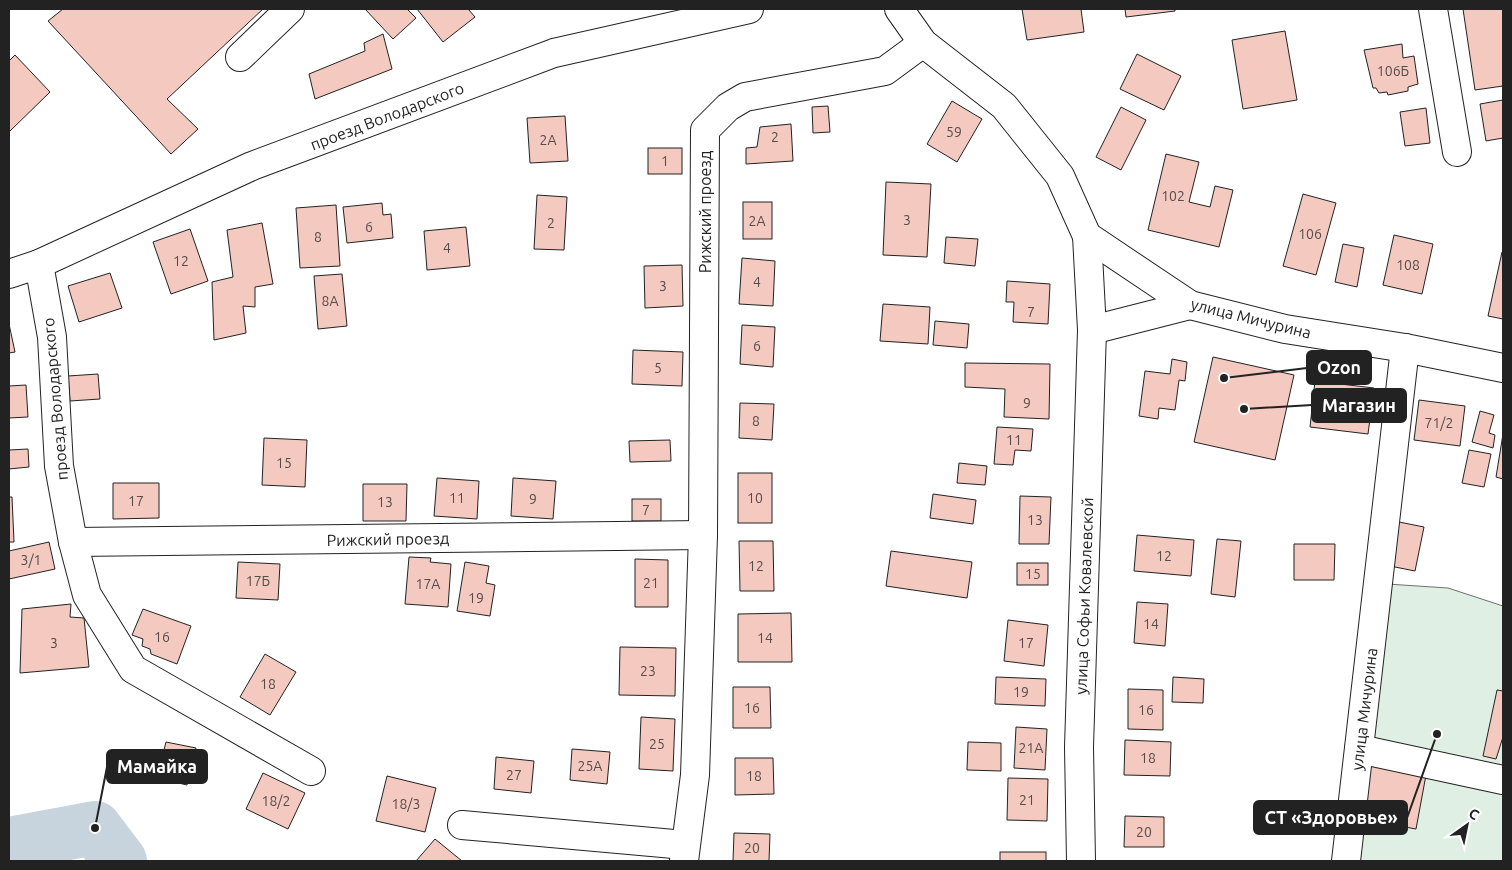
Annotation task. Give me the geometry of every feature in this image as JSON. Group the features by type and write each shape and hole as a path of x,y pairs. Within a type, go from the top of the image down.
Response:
{"street":[{"path":"240,57 290,9"},
{"name":"проезд Володарского","path":"9,274 39,264 252,166 554,53 749,9"},
{"path":"899,9 923,43 1004,106 1060,176 1087,236"},
{"path":"1433,9 1458,152"},
{"name":"Рижский проезд","path":"684,853 694,775 704,535 705,130 728,107 745,97 886,70 923,43"},
{"name":"улица Мичурина","path":"1087,236 1190,305 1285,330 1405,348 1503,368"},
{"name":"улица Софьи Ковалевской","path":"1081,861 1079,747 1092,330 1087,236"},
{"name":"проезд Володарского","path":"39,264 52,337 59,466 73,542 87,595 133,669 310,771"},
{"path":"1092,330 1190,305"},
{"name":"улица Мичурина","path":"1346,861 1405,348"},
{"name":"Рижский проезд","path":"73,542 704,535"},
{"path":"1359,749 1503,780"},
{"path":"462,825 684,853"}],"green space":[{"path":"1387,584 1448,588 1503,606 1503,861 1356,861"}],"building":[{"path":"63,9 263,9 167,99 198,129 171,154 48,21"},
{"path":"365,9 407,9 416,18 393,39"},
{"path":"417,9 468,9 475,17 443,42"},
{"path":"1022,9 1081,9 1084,32 1027,40"},
{"path":"1125,9 1175,9 1175,11 1126,17"},
{"path":"1463,9 1503,9 1503,86 1475,90"},
{"path":"1285,31 1297,100 1243,109 1232,40"},
{"path":"383,34 392,69 315,99 309,74 365,51 364,43"},
{"path":"1402,44 1403,58 1414,56 1418,84 1408,87 1408,91 1388,95 1387,92 1379,93 1376,88 1373,88 1364,50"},
{"path":"1137,54 1181,76 1164,110 1120,89"},
{"path":"15,55 50,92 9,132 9,61"},
{"path":"1503,100 1503,138 1486,141 1480,104"},
{"path":"952,101 982,119 957,162 927,144"},
{"path":"828,106 830,132 813,133 812,107"},
{"path":"1121,107 1146,120 1121,170 1096,157"},
{"path":"1426,108 1430,143 1405,146 1400,112"},
{"path":"565,116 568,161 530,163 527,118"},
{"path":"791,124 793,161 746,164 746,148 757,147 760,127"},
{"path":"648,148 682,148 682,174 648,174"},
{"path":"1166,154 1199,162 1189,202 1210,207 1215,186 1233,190 1219,247 1148,230"},
{"path":"886,182 931,184 927,257 883,255"},
{"path":"1303,194 1336,203 1316,275 1283,266"},
{"path":"537,195 567,197 564,250 534,249"},
{"path":"743,202 772,202 772,239 743,239"},
{"path":"382,203 383,215 391,214 393,238 347,243 343,207"},
{"path":"336,205 340,266 300,268 296,208"},
{"path":"262,223 273,284 255,287 255,307 243,306 246,333 214,340 212,282 233,277 227,230"},
{"path":"466,227 470,266 427,270 424,231"},
{"path":"190,229 208,281 171,294 153,242"},
{"path":"1394,235 1433,244 1422,294 1383,285"},
{"path":"946,237 978,239 975,266 944,263"},
{"path":"1343,244 1364,248 1357,287 1335,282"},
{"path":"1503,252 1503,319 1488,316"},
{"path":"742,258 775,261 773,306 739,304"},
{"path":"682,265 683,306 645,308 644,266"},
{"path":"110,273 122,308 79,322 68,286"},
{"path":"342,274 347,326 318,329 314,276"},
{"path":"1007,281 1050,284 1048,324 1013,322 1014,302 1006,302"},
{"path":"883,304 930,307 928,344 880,341"},
{"path":"935,321 969,324 967,348 933,345"},
{"path":"9,324 15,352 9,353"},
{"path":"742,325 775,327 773,367 740,364"},
{"path":"633,350 683,352 682,386 632,384"},
{"path":"1213,357 1294,375 1275,460 1194,442"},
{"path":"1172,359 1187,362 1185,381 1179,380 1175,410 1159,408 1158,419 1139,416 1145,371 1170,374"},
{"path":"965,363 1050,364 1049,419 1004,417 1005,389 965,387"},
{"path":"98,374 100,399 70,401 68,376"},
{"path":"1315,381 1374,388 1368,434 1310,427"},
{"path":"26,385 28,417 9,418 9,386"},
{"path":"1419,400 1465,406 1460,446 1414,440"},
{"path":"740,403 774,404 772,440 739,438"},
{"path":"1480,411 1494,415 1489,433 1495,435 1493,448 1472,442"},
{"path":"997,427 1033,429 1031,451 1015,450 1013,465 994,464"},
{"path":"1503,434 1503,479 1496,477"},
{"path":"264,438 307,440 305,487 262,485"},
{"path":"670,440 671,461 630,462 629,441"},
{"path":"28,449 29,467 9,469 9,450"},
{"path":"1469,450 1491,454 1484,487 1462,483"},
{"path":"959,463 987,466 985,485 957,483"},
{"path":"738,473 772,473 772,523 738,523"},
{"path":"437,478 479,481 477,519 434,516"},
{"path":"513,478 556,481 553,519 511,516"},
{"path":"113,483 159,483 159,518 113,519"},
{"path":"363,484 407,484 406,521 363,521"},
{"path":"933,494 976,500 973,524 930,518"},
{"path":"1020,496 1051,497 1049,544 1019,544"},
{"path":"9,497 12,497 14,542 9,542"},
{"path":"632,499 661,499 661,521 632,521"},
{"path":"1394,521 1424,527 1415,571 1385,565"},
{"path":"1137,535 1194,540 1191,576 1134,571"},
{"path":"1217,539 1241,541 1235,597 1211,594"},
{"path":"739,541 773,541 774,591 740,591"},
{"path":"49,542 55,569 9,579 9,551"},
{"path":"1294,544 1335,544 1334,580 1294,580"},
{"path":"891,551 972,562 967,598 886,586"},
{"path":"409,557 431,558 430,562 451,564 448,607 405,604"},
{"path":"635,559 668,560 668,607 635,607"},
{"path":"238,562 280,564 278,600 236,598"},
{"path":"465,562 489,566 486,583 495,585 490,616 457,611"},
{"path":"1017,563 1048,563 1048,585 1017,585"},
{"path":"1137,602 1168,604 1165,646 1134,643"},
{"path":"71,604 70,617 84,618 89,667 20,673 22,609"},
{"path":"143,609 191,626 177,664 151,654 150,649 142,646 143,639 132,635"},
{"path":"791,613 792,662 738,662 738,614"},
{"path":"1008,620 1048,625 1044,666 1004,661"},
{"path":"620,647 676,648 675,696 619,695"},
{"path":"265,654 296,672 270,715 240,697"},
{"path":"996,677 1046,679 1045,706 995,704"},
{"path":"1173,677 1204,679 1203,703 1172,702"},
{"path":"733,687 770,687 771,728 733,728"},
{"path":"1128,689 1163,690 1163,730 1128,729"},
{"path":"1497,690 1503,691 1503,737 1496,759 1483,756"},
{"path":"641,717 675,719 673,771 639,769"},
{"path":"1016,727 1047,729 1045,770 1014,768"},
{"path":"1125,740 1171,742 1170,776 1124,775"},
{"path":"166,742 196,748 187,785 157,778"},
{"path":"968,742 1001,743 1001,771 967,770"},
{"path":"572,749 610,752 607,784 570,780"},
{"path":"496,757 534,761 531,793 494,789"},
{"path":"735,758 773,758 774,794 735,795"},
{"path":"1367,764 1426,775 1416,829 1356,818"},
{"path":"263,773 305,793 288,829 246,809"},
{"path":"387,776 436,788 425,832 376,821"},
{"path":"1008,778 1048,779 1047,821 1007,820"},
{"path":"1125,816 1164,817 1164,847 1124,847"},
{"path":"734,833 770,834 769,861 733,861"},
{"path":"435,839 462,861 416,861"},
{"path":"1000,852 1046,852 1046,861 1000,861"}],"waterway":[{"path":"9,844 95,828 120,861"}],"place":[{"name":"Ozon","path":"1224,378"},
{"name":"Магазин","path":"1244,409"},
{"name":"СТ «Здоровье»","path":"1437,734"},
{"name":"Мамайка","path":"95,828"}]}
